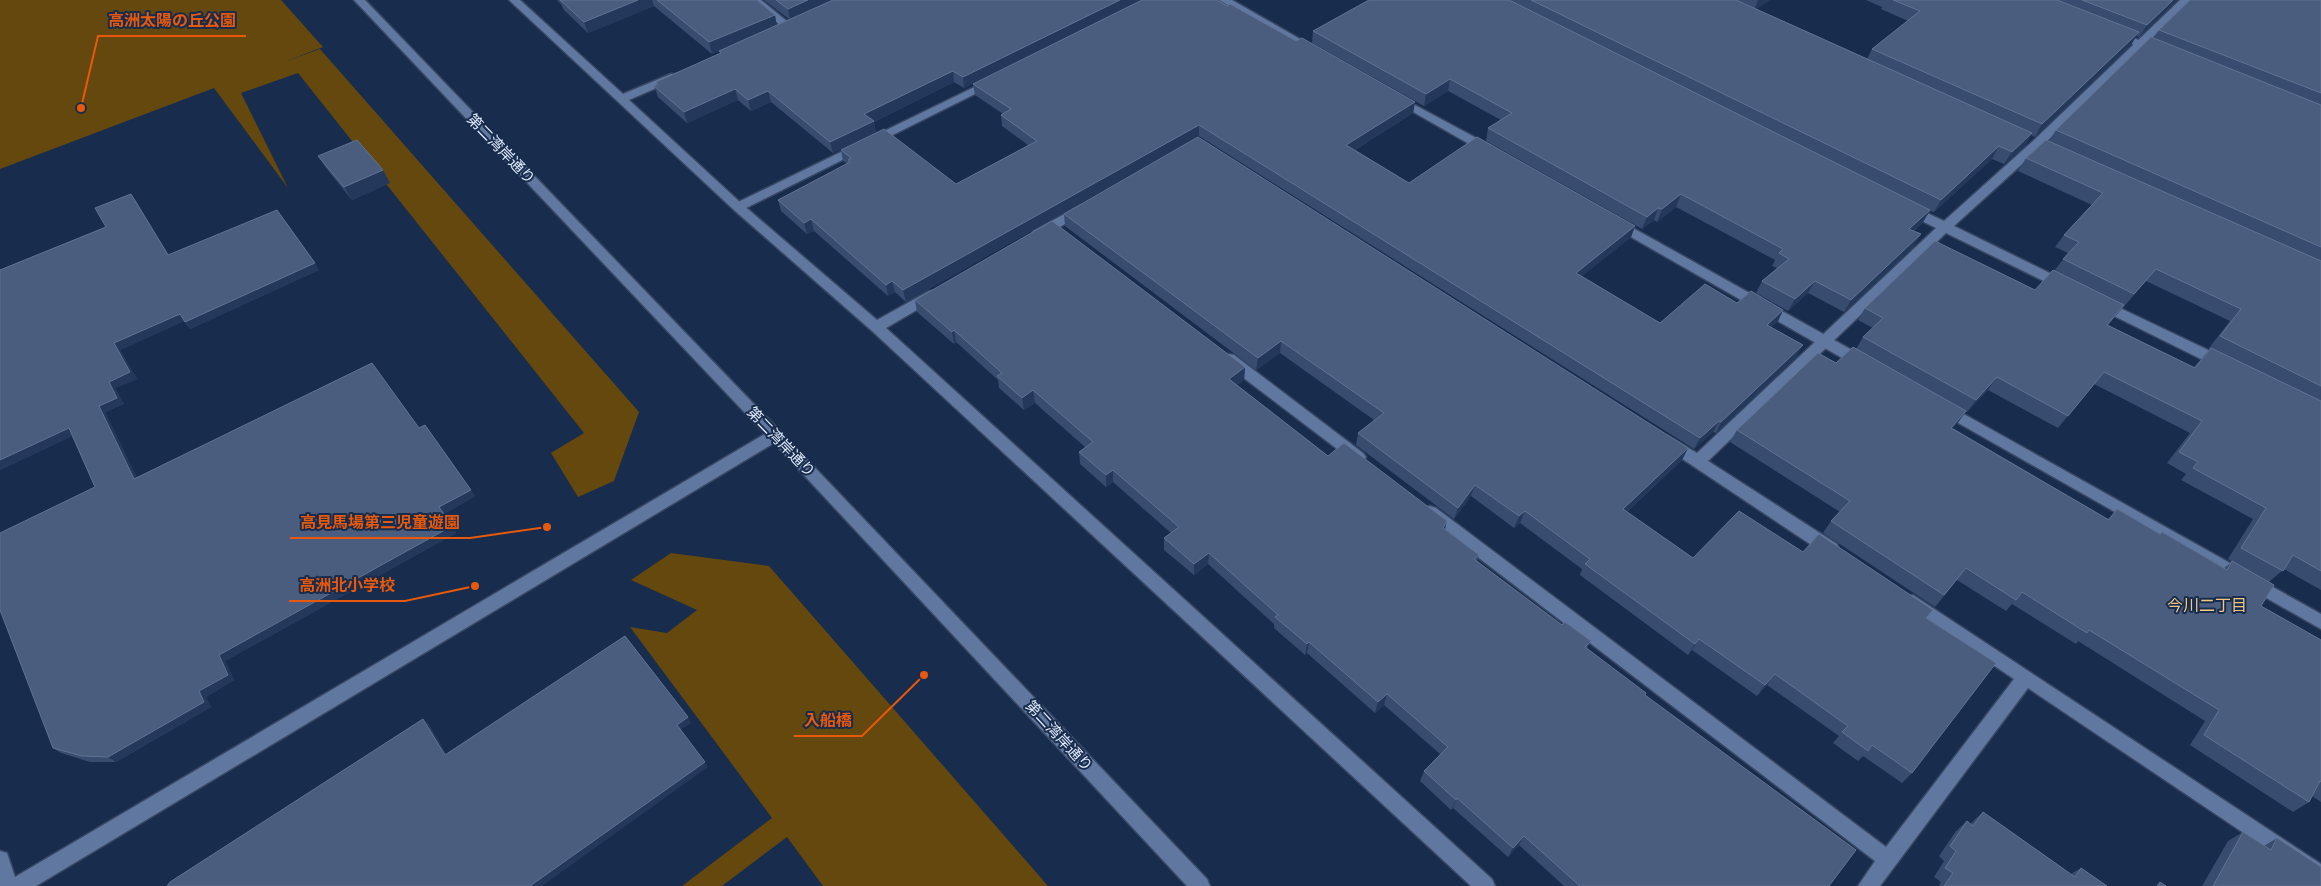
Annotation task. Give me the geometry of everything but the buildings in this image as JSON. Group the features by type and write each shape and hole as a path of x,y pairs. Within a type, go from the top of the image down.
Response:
{"street":[{"name":"第二湾岸通り","path":"359,0 775,435 1200,886"},
{"path":"514,0 623,98 738,207 876,327 1485,886"},
{"path":"754,0 789,27"},
{"path":"1224,0 1327,58"},
{"path":"1698,461 1945,227 2037,144 2186,0"},
{"path":"2103,29 2176,58"},
{"path":"623,98 684,72"},
{"path":"738,207 1004,75"},
{"path":"1387,92 1498,156"},
{"path":"1027,240 1095,201"},
{"path":"1900,205 2232,368"},
{"path":"1602,214 1876,370"},
{"path":"1053,225 1068,237"},
{"path":"876,327 943,288"},
{"path":"1220,352 1370,467"},
{"path":"1936,404 2321,622"},
{"path":"18,886 775,435"},
{"path":"1656,435 1846,558"},
{"path":"1418,503 1887,859"},
{"path":"1903,596 2321,875"},
{"path":"1868,886 2026,677"},
{"path":"0,860 9,886"}],"shaded area":[{"path":"0,0 281,0 323,47 284,62 320,49 639,412 614,481 578,497 551,453 584,433 298,73 241,93 288,188 214,88 0,169"},
{"path":"671,553 769,566 1048,886 823,886 787,837 722,886 682,886 772,818 630,627 667,633 697,610 631,580"}],"place":[{"name":"高洲太陽の丘公園","path":"81,108"},
{"name":"高見馬場第三児童遊園","path":"547,527"},
{"name":"高洲北小学校","path":"475,586"},
{"name":"入船橋","path":"924,675"}],"district":[{"name":"今川二丁目","path":"2207,605"}]}
